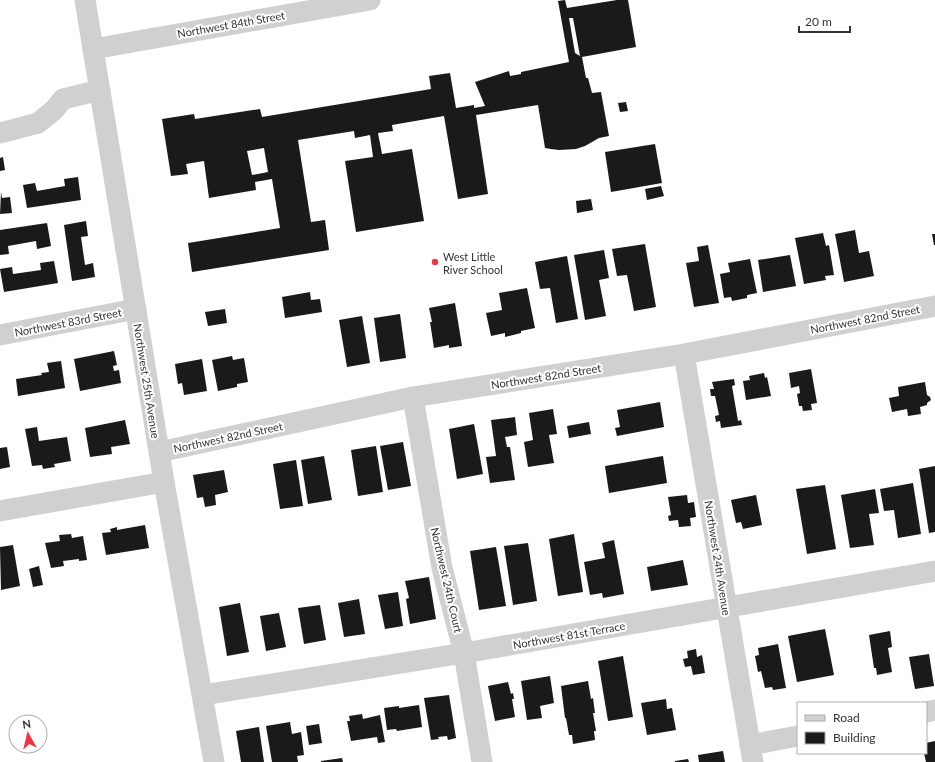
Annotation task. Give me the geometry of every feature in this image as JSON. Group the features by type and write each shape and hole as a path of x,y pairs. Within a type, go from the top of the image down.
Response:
{"street":[{"name":"Northwest 25th Avenue","path":"85,0 164,482 214,762"},
{"name":"Northwest 84th Street","path":"93,49 267,8 370,0"},
{"path":"0,133 38,123 54,110 63,99 100,90"},
{"name":"Northwest 82nd Street","path":"159,452 413,397 684,354 935,306"},
{"name":"Northwest 83rd Street","path":"0,335 136,309"},
{"name":"Northwest 24th Avenue","path":"684,354 751,753"},
{"name":"Northwest 24th Court","path":"413,397 442,568 464,653 482,762"},
{"path":"0,511 164,482"},
{"name":"Northwest 81st Terrace","path":"203,695 464,653 935,571"},
{"path":"751,753 797,736"}],"building":[{"path":"565,0 567,8 617,0 628,0 636,47 582,57 586,78 588,78 592,93 601,92 609,136 599,138 576,149 551,149 545,148 538,105 476,115 488,194 458,199 444,116 392,125 393,131 378,133 382,154 412,149 424,221 356,232 345,161 373,157 370,135 355,138 354,131 298,140 311,222 325,220 329,250 192,272 188,243 280,228 272,179 255,182 256,190 209,198 204,161 186,164 188,174 171,176 162,119 194,114 195,119 260,109 262,117 431,89 429,76 450,73 456,108 474,105 474,108 485,106 475,82 509,71 510,76 521,74 521,72 569,62 558,1","holes":["569,18 573,18 580,56 575,53","264,148 268,172 252,175 247,151"]},
{"path":"626,102 628,111 620,112 618,103"},
{"path":"655,144 662,183 611,192 605,152"},
{"path":"3,157 5,170 0,171 0,158"},
{"path":"78,177 81,200 27,208 23,185 35,183 37,191 65,186 64,179"},
{"path":"661,186 664,196 647,200 645,189"},
{"path":"1,192 2,198 10,197 12,213 0,214"},
{"path":"591,199 593,210 577,213 576,201"},
{"path":"86,221 88,236 81,237 85,265 93,263 95,277 72,281 64,225"},
{"path":"47,223 51,246 37,249 36,241 8,246 9,254 0,255 0,230"},
{"path":"855,230 859,253 869,251 874,276 844,282 835,234"},
{"path":"823,233 826,246 829,245 834,275 825,276 826,280 804,284 795,238"},
{"path":"932,234 935,234 935,245 934,245"},
{"path":"645,244 656,307 634,311 627,275 617,276 612,249"},
{"path":"708,245 719,303 694,307 686,263 699,261 697,247"},
{"path":"604,250 609,278 599,280 606,316 585,320 574,255"},
{"path":"790,255 796,286 763,292 758,260"},
{"path":"567,256 578,319 556,323 550,288 540,289 535,262"},
{"path":"750,259 757,293 747,295 747,298 732,301 731,297 724,298 720,274 730,272 728,263"},
{"path":"54,261 58,283 4,292 0,269 12,267 13,274 41,270 40,263"},
{"path":"527,288 535,328 505,337 505,333 491,336 486,313 502,310 499,293"},
{"path":"310,292 311,300 320,299 322,312 285,318 282,297"},
{"path":"455,303 462,346 449,348 449,345 434,348 430,322 432,322 429,308"},
{"path":"225,309 227,323 208,326 205,312"},
{"path":"400,314 406,358 380,362 374,318"},
{"path":"362,316 370,363 347,367 339,320"},
{"path":"114,351 117,365 113,366 114,371 119,370 121,383 80,391 74,359"},
{"path":"232,356 233,360 244,358 248,382 237,384 237,387 218,391 212,360"},
{"path":"202,359 207,391 184,395 182,383 178,384 175,364"},
{"path":"61,361 65,388 18,396 16,379 42,375 41,373 49,372 47,363"},
{"path":"811,369 817,403 811,404 812,410 803,411 802,406 799,406 797,394 800,393 799,386 791,388 789,373"},
{"path":"764,373 765,378 767,377 771,396 746,400 743,381 750,380 749,376"},
{"path":"734,379 735,385 732,386 738,421 741,420 742,425 721,428 720,421 716,422 715,416 719,415 715,396 711,396 710,389 714,389 712,382"},
{"path":"925,382 927,395 931,400 927,403 927,405 920,407 921,414 908,416 907,409 892,412 889,398 899,396 898,387"},
{"path":"660,402 664,427 617,436 615,428 620,427 617,410"},
{"path":"553,409 557,434 549,435 554,463 528,467 524,442 533,440 529,413"},
{"path":"515,417 517,435 505,437 507,447 510,447 515,480 490,483 486,457 496,456 491,420"},
{"path":"125,420 130,444 111,447 112,454 90,457 85,428"},
{"path":"589,422 591,434 569,438 567,426"},
{"path":"474,424 483,474 457,479 449,429"},
{"path":"37,427 39,441 67,437 71,461 54,464 55,467 43,469 42,465 32,466 25,429"},
{"path":"403,442 411,486 388,490 380,446"},
{"path":"376,446 383,492 358,496 351,450"},
{"path":"7,447 10,467 0,469 0,448"},
{"path":"324,456 332,500 308,504 301,460"},
{"path":"663,456 667,483 609,493 605,466"},
{"path":"296,460 303,506 280,509 273,464"},
{"path":"935,466 935,532 929,533 919,469"},
{"path":"224,470 228,492 215,495 216,505 205,507 203,497 197,498 193,475"},
{"path":"913,483 921,534 898,538 894,510 884,511 880,489"},
{"path":"825,485 836,549 807,554 796,489"},
{"path":"875,489 879,513 869,514 874,545 850,548 841,495"},
{"path":"687,495 688,503 694,502 696,517 690,518 691,526 679,527 678,520 669,521 668,516 671,515 668,497"},
{"path":"756,495 762,525 743,529 741,522 736,523 731,500"},
{"path":"145,525 149,548 106,555 102,533 111,532 110,529 117,527 117,530"},
{"path":"71,534 72,538 83,536 87,560 79,561 79,559 63,561 64,566 51,568 45,543 60,541 59,535"},
{"path":"574,534 583,592 558,596 549,539"},
{"path":"614,540 624,594 603,598 602,593 590,595 584,562 605,558 602,543"},
{"path":"528,543 537,601 513,605 504,546"},
{"path":"13,545 20,586 1,590 0,547"},
{"path":"496,547 506,606 479,610 470,551"},
{"path":"683,560 688,585 651,591 647,567"},
{"path":"39,566 43,585 33,587 29,569"},
{"path":"429,577 436,619 410,624 406,599 409,598 405,581"},
{"path":"398,592 403,626 385,629 378,595"},
{"path":"359,599 365,634 344,637 338,603"},
{"path":"240,603 249,652 227,656 219,607"},
{"path":"320,605 326,640 304,644 298,608"},
{"path":"279,613 286,647 266,651 260,616"},
{"path":"825,629 834,675 797,682 788,636"},
{"path":"890,631 892,647 888,648 892,672 877,675 876,668 874,668 869,635"},
{"path":"778,644 786,688 773,690 772,687 765,688 761,671 758,672 755,656 759,655 758,648"},
{"path":"696,649 697,657 702,655 705,673 693,675 691,666 685,667 683,659 688,658 687,651"},
{"path":"929,654 934,686 915,689 909,657"},
{"path":"623,656 633,717 608,721 598,661"},
{"path":"550,676 554,703 540,706 542,718 527,720 521,681"},
{"path":"588,681 591,699 593,698 595,713 593,713 596,731 594,731 595,740 573,744 572,735 569,735 565,718 561,686"},
{"path":"508,682 511,694 513,693 514,699 512,699 515,717 495,721 488,686"},
{"path":"449,695 456,738 448,740 447,736 438,737 439,739 431,740 424,698"},
{"path":"666,699 667,709 672,708 676,730 647,735 641,703"},
{"path":"419,705 422,727 397,731 396,729 387,730 384,708 399,706 399,708"},
{"path":"362,714 363,719 380,715 385,742 378,743 377,737 351,741 347,721 350,721 349,716"},
{"path":"290,722 292,734 301,732 304,755 297,756 298,762 272,762 266,726"},
{"path":"319,724 322,743 309,745 306,726"},
{"path":"259,727 264,762 241,762 236,731"},
{"path":"935,741 935,762 926,762 924,754 927,754 927,743"},
{"path":"723,751 725,762 699,762 698,755"},
{"path":"342,758 343,762 321,762 321,761"},
{"path":"688,759 689,762 675,762 675,761"}],"place":[{"name":"West Little River School","path":"435,262"}]}
